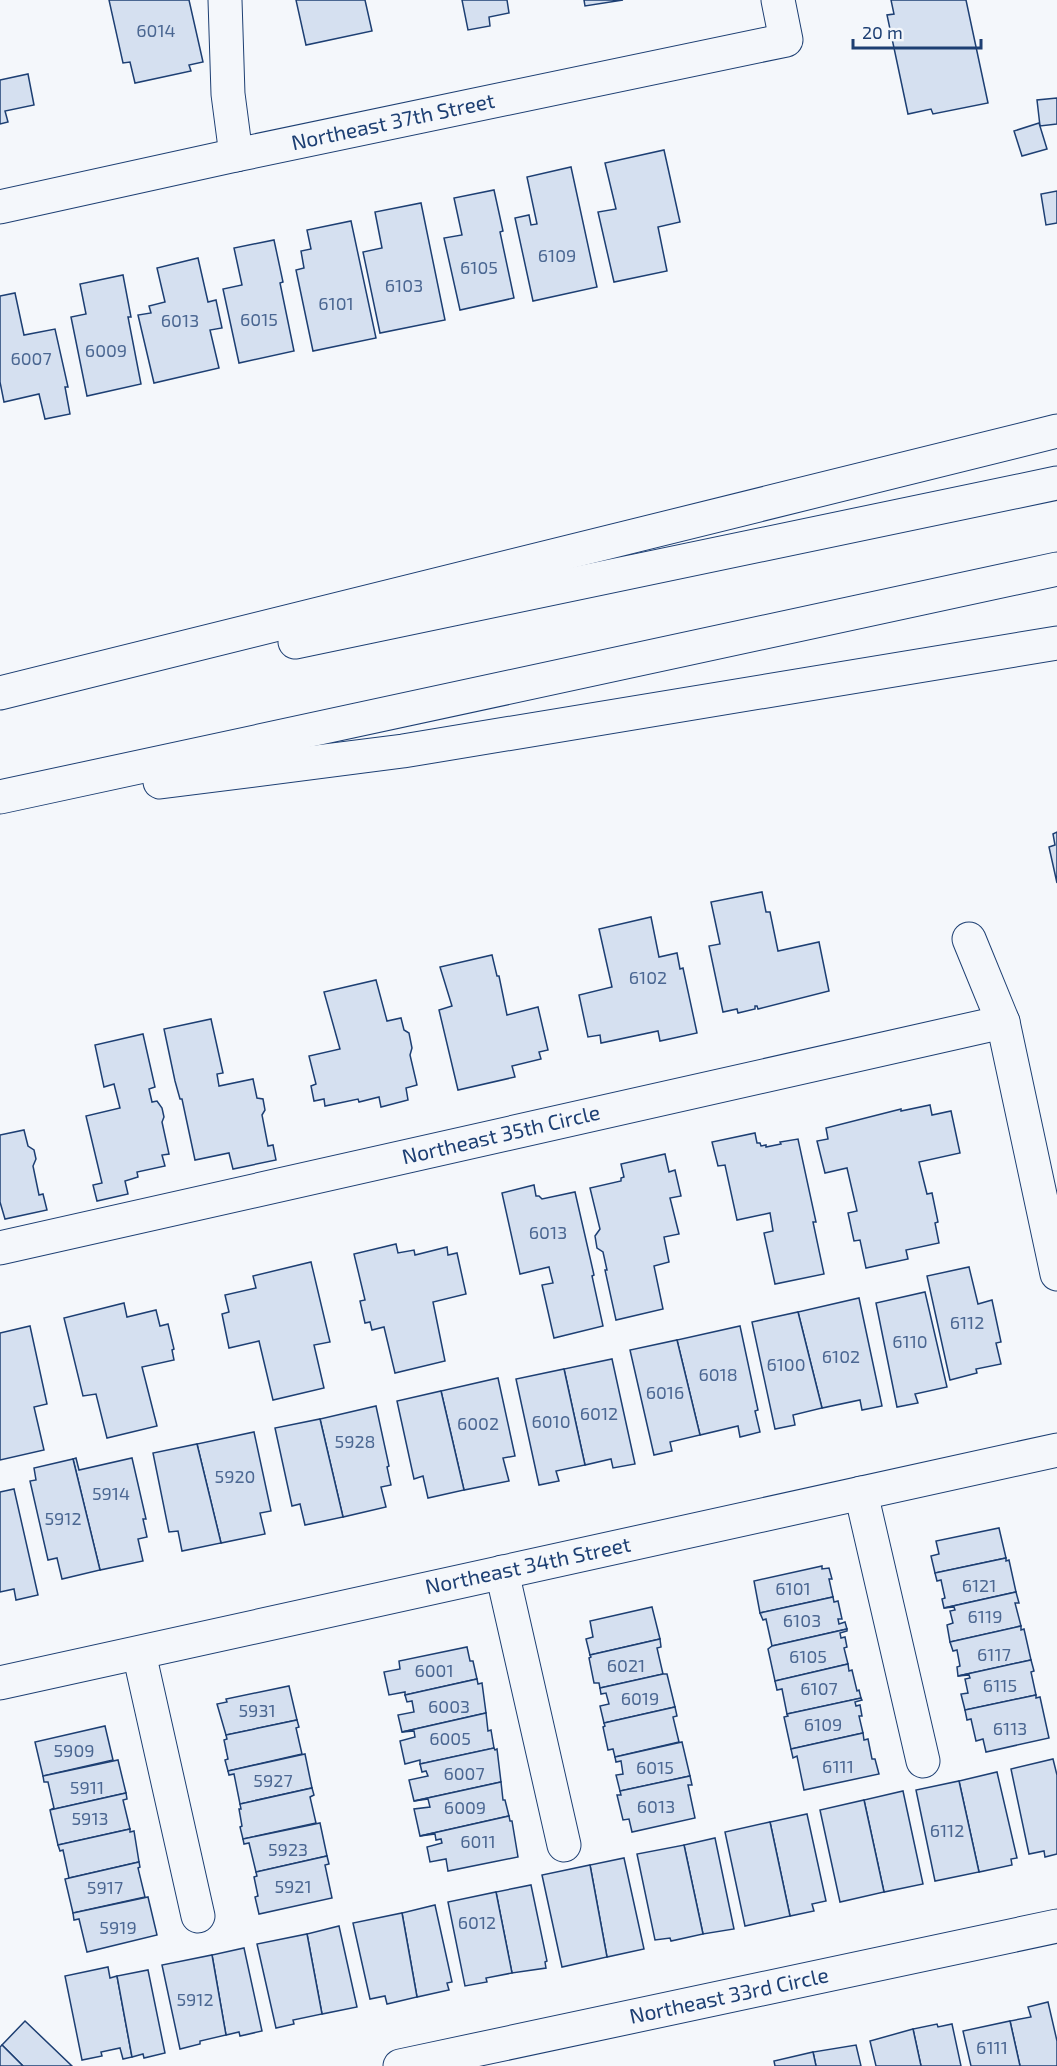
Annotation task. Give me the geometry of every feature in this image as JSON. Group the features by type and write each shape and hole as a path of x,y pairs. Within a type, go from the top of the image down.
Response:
{"main road":[{"path":"225,0 228,94 236,155"},
{"name":"Northeast 37th Street","path":"0,207 236,155 786,40 778,0"},
{"path":"0,693 1057,431"},
{"path":"0,704 1057,483"},
{"path":"0,797 1057,569"},
{"path":"0,802 404,751 1057,643"},
{"path":"969,939 1003,1022 1057,1274"},
{"name":"Northeast 35th Circle","path":"0,1248 1003,1022"},
{"name":"Northeast 34th Street","path":"0,1683 1057,1450"},
{"path":"861,1493 923,1761"},
{"path":"502,1572 564,1845"},
{"path":"140,1653 198,1916"},
{"name":"Northeast 33rd Circle","path":"400,2066 1057,1926"}],"building":[{"path":"109,0 189,0 203,62 189,65 191,71 135,83 130,62 123,63"},
{"path":"296,0 365,0 372,31 306,45"},
{"path":"462,0 507,0 509,13 489,17 490,26 468,30"},
{"path":"584,0 623,0 585,6"},
{"path":"891,0 966,0 988,103 933,114 931,109 908,114 887,15 894,14"},
{"path":"28,74 34,105 5,111 8,122 0,124 0,80"},
{"path":"1057,98 1057,124 1040,126 1037,100"},
{"path":"1039,123 1047,149 1022,156 1014,131"},
{"path":"664,150 680,222 658,227 667,271 614,282 598,212 616,209 605,163"},
{"path":"571,167 597,287 533,301 515,218 529,215 531,225 537,224 527,177"},
{"path":"494,190 514,298 460,310 444,238 462,235 454,198"},
{"path":"1057,191 1057,223 1046,225 1041,194"},
{"path":"421,203 445,320 380,333 363,252 382,248 375,212"},
{"path":"351,221 376,338 313,351 296,270 304,268 301,251 311,249 307,230"},
{"path":"274,240 294,351 239,363 223,289 242,285 234,248"},
{"path":"198,258 208,302 216,300 222,328 210,330 219,368 154,383 138,315 151,313 149,306 165,302 157,268"},
{"path":"123,275 131,317 128,317 141,384 87,396 71,317 86,314 80,284"},
{"path":"15,293 24,335 55,329 68,387 65,387 70,414 45,419 39,394 4,402 0,382 0,296"},
{"path":"1057,832 1057,883 1049,847 1055,845 1053,834"},
{"path":"762,892 766,912 770,912 778,951 819,942 829,991 758,1009 755,1006 755,1009 738,1013 737,1009 723,1012 709,946 720,944 711,902"},
{"path":"651,917 659,957 677,953 680,969 683,968 697,1033 660,1041 658,1031 601,1043 600,1035 588,1037 579,995 612,987 599,929"},
{"path":"492,955 507,1015 538,1007 548,1050 539,1052 541,1059 512,1066 515,1077 458,1090 439,1010 452,1006 440,967"},
{"path":"376,980 387,1021 401,1018 404,1030 409,1033 412,1048 410,1055 417,1085 406,1088 408,1100 381,1107 379,1097 325,1106 324,1099 314,1101 311,1086 316,1084 309,1056 340,1049 324,992"},
{"path":"211,1019 223,1073 217,1074 219,1086 253,1079 257,1098 263,1099 265,1110 262,1115 268,1146 273,1145 276,1160 233,1169 229,1153 195,1160 164,1029"},
{"path":"143,1034 155,1087 149,1089 152,1102 157,1101 162,1108 164,1117 162,1122 169,1154 162,1155 165,1166 137,1172 138,1177 125,1181 128,1194 97,1201 93,1185 102,1183 86,1116 120,1108 114,1084 104,1087 95,1045"},
{"path":"930,1105 932,1115 951,1111 960,1153 919,1162 927,1194 932,1193 938,1222 935,1223 939,1243 906,1250 908,1259 866,1268 860,1240 854,1241 848,1213 857,1211 847,1168 825,1173 817,1141 828,1139 826,1128 901,1109 901,1111"},
{"path":"24,1130 28,1146 34,1150 36,1159 33,1166 39,1195 43,1194 47,1210 5,1219 0,1202 0,1135"},
{"path":"755,1133 757,1143 761,1146 766,1145 766,1147 798,1139 816,1222 813,1222 824,1274 775,1284 764,1233 773,1231 770,1213 737,1220 725,1165 718,1166 712,1142"},
{"path":"665,1154 669,1172 675,1170 681,1196 670,1198 679,1234 664,1237 669,1262 654,1266 663,1309 616,1320 603,1252 597,1248 595,1236 600,1229 590,1188 621,1181 624,1177 621,1164"},
{"path":"534,1185 536,1196 542,1199 575,1192 603,1326 554,1338 542,1285 553,1283 549,1267 520,1274 502,1193"},
{"path":"396,1244 398,1253 414,1250 415,1255 447,1247 448,1255 457,1253 466,1294 433,1302 445,1361 395,1373 384,1327 372,1330 370,1322 365,1323 360,1301 365,1300 354,1254"},
{"path":"311,1262 330,1342 314,1345 324,1388 273,1400 259,1341 229,1348 222,1314 229,1312 225,1295 256,1288 253,1276"},
{"path":"969,1267 978,1304 992,1300 1001,1342 996,1343 1001,1364 976,1369 977,1373 950,1380 927,1276"},
{"path":"925,1292 947,1387 915,1394 918,1403 897,1407 876,1303"},
{"path":"859,1298 882,1406 862,1410 860,1400 822,1408 798,1312"},
{"path":"124,1303 127,1317 156,1310 160,1326 168,1324 174,1349 172,1350 174,1360 142,1367 157,1426 107,1438 96,1394 83,1396 64,1318"},
{"path":"798,1312 822,1408 793,1415 795,1425 775,1429 752,1322"},
{"path":"30,1326 47,1404 34,1407 44,1450 0,1460 0,1333"},
{"path":"740,1326 758,1410 755,1411 760,1432 740,1437 738,1426 700,1435 677,1340"},
{"path":"677,1340 700,1435 670,1442 672,1451 654,1455 630,1350"},
{"path":"612,1359 635,1464 613,1468 611,1459 585,1465 564,1369"},
{"path":"564,1369 585,1465 556,1471 559,1481 539,1485 516,1379"},
{"path":"498,1378 515,1456 503,1458 509,1481 464,1490 441,1391"},
{"path":"441,1391 464,1490 428,1498 423,1476 414,1479 397,1401"},
{"path":"376,1406 391,1485 381,1487 386,1507 343,1517 320,1419"},
{"path":"320,1419 343,1517 305,1525 300,1504 292,1506 275,1428"},
{"path":"254,1432 271,1511 260,1513 265,1534 221,1543 197,1444"},
{"path":"197,1444 221,1543 182,1551 178,1531 169,1532 153,1453"},
{"path":"76,1458 79,1470 132,1458 146,1519 143,1519 147,1537 138,1539 143,1561 100,1570 73,1459"},
{"path":"73,1459 100,1570 62,1579 57,1558 48,1560 30,1481 36,1480 34,1468"},
{"path":"14,1489 38,1595 16,1600 14,1589 0,1592 0,1492"},
{"path":"999,1528 1006,1558 935,1573 931,1556 939,1554 936,1541"},
{"path":"1006,1558 1006,1561 1009,1560 1016,1592 944,1608 942,1599 945,1598 941,1580 937,1581 935,1573"},
{"path":"822,1566 822,1569 829,1568 833,1597 760,1613 754,1581"},
{"path":"1016,1592 1019,1603 1015,1603 1021,1626 950,1642 947,1625 953,1623 950,1611 955,1610 954,1607 944,1608"},
{"path":"833,1597 834,1602 838,1601 842,1619 838,1619 839,1624 845,1622 847,1629 772,1646 766,1619 763,1620 760,1613"},
{"path":"652,1607 660,1639 590,1655 586,1639 593,1637 590,1621"},
{"path":"1021,1626 1021,1630 1024,1629 1031,1660 958,1676 957,1667 960,1666 957,1650 953,1651 950,1642"},
{"path":"847,1629 840,1633 841,1638 845,1637 847,1647 844,1648 848,1664 775,1681 768,1649 772,1646"},
{"path":"660,1639 661,1647 657,1648 663,1674 600,1688 599,1683 594,1683 590,1655"},
{"path":"467,1647 477,1679 405,1695 405,1692 389,1695 384,1672 400,1669 399,1661"},
{"path":"1031,1660 1036,1695 965,1710 961,1694 968,1693 965,1679 970,1678 969,1675 958,1676"},
{"path":"848,1664 861,1698 787,1714 782,1689 777,1690 775,1681"},
{"path":"667,1674 675,1707 604,1723 600,1706 609,1704 606,1693 601,1694 600,1688"},
{"path":"477,1679 478,1684 482,1683 486,1713 402,1732 398,1715 414,1712 412,1701 407,1702 405,1695"},
{"path":"289,1686 297,1720 226,1735 217,1704 227,1702 226,1699"},
{"path":"1036,1695 1036,1698 1040,1697 1049,1738 986,1752 983,1739 976,1741 971,1719 967,1720 965,1710"},
{"path":"861,1698 862,1700 855,1702 856,1706 860,1705 862,1716 859,1716 863,1733 791,1749 784,1717 788,1716 787,1714"},
{"path":"675,1707 677,1716 673,1717 679,1742 615,1757 613,1749 608,1750 604,1723"},
{"path":"486,1713 488,1731 491,1730 494,1748 420,1764 420,1760 405,1764 400,1741 415,1737 414,1731 402,1732"},
{"path":"297,1720 299,1727 296,1728 302,1754 228,1771 225,1760 228,1759 224,1740 227,1739 226,1735"},
{"path":"105,1726 113,1760 43,1776 35,1742"},
{"path":"863,1733 864,1740 868,1739 872,1759 875,1759 879,1774 804,1790 797,1756 793,1758 791,1749"},
{"path":"682,1742 690,1776 620,1791 616,1775 623,1774 621,1761 616,1762 615,1757"},
{"path":"497,1749 501,1782 414,1801 409,1780 428,1776 426,1771 422,1772 420,1764"},
{"path":"305,1754 312,1788 240,1804 234,1774 229,1775 228,1771"},
{"path":"1053,1759 1057,1775 1057,1854 1045,1857 1044,1851 1029,1854 1011,1769"},
{"path":"118,1760 126,1793 50,1810 54,1808 48,1782 44,1782 43,1776"},
{"path":"997,1772 1017,1858 1011,1859 1012,1865 979,1872 959,1781"},
{"path":"690,1776 692,1785 688,1785 695,1818 632,1832 629,1819 623,1820 617,1795 621,1795 620,1791"},
{"path":"959,1781 979,1872 935,1881 916,1790"},
{"path":"501,1782 503,1800 505,1800 509,1816 420,1836 414,1809 430,1807 428,1799 414,1801"},
{"path":"312,1788 314,1795 310,1797 316,1823 243,1839 240,1827 242,1826 240,1804"},
{"path":"903,1791 923,1884 884,1892 864,1800"},
{"path":"126,1793 127,1799 123,1800 130,1829 58,1845 50,1810"},
{"path":"864,1800 884,1892 840,1902 820,1810"},
{"path":"807,1814 826,1901 812,1904 814,1911 790,1916 770,1822"},
{"path":"509,1816 512,1821 518,1857 448,1871 446,1859 430,1862 427,1847 442,1843 441,1839 436,1840 435,1834 420,1836"},
{"path":"770,1822 790,1916 745,1926 725,1832"},
{"path":"320,1823 327,1856 256,1872 249,1843 244,1844 243,1839"},
{"path":"130,1829 130,1832 134,1831 139,1862 69,1878 63,1850 60,1851 58,1845"},
{"path":"715,1838 734,1929 703,1934 684,1845"},
{"path":"684,1845 703,1934 671,1941 670,1938 655,1940 637,1854"},
{"path":"327,1856 329,1864 325,1865 332,1898 259,1914 255,1897 258,1896 254,1877 257,1876 256,1872"},
{"path":"624,1858 644,1949 607,1957 590,1865"},
{"path":"139,1862 140,1867 138,1868 145,1897 73,1913 65,1879"},
{"path":"590,1865 607,1957 562,1967 542,1875"},
{"path":"531,1885 547,1961 545,1962 546,1968 512,1973 496,1892"},
{"path":"496,1892 512,1973 486,1978 487,1982 465,1986 448,1902"},
{"path":"148,1897 157,1935 87,1952 79,1919 74,1920 73,1913"},
{"path":"435,1905 452,1982 447,1983 449,1990 417,1997 402,1913"},
{"path":"402,1913 417,1997 387,2004 385,1996 370,1999 353,1923"},
{"path":"339,1926 357,2007 322,2014 307,1934"},
{"path":"307,1934 322,2014 293,2020 294,2024 276,2028 257,1944"},
{"path":"244,1948 262,2031 240,2036 239,2032 226,2035 212,1955"},
{"path":"212,1955 226,2035 200,2041 200,2044 180,2049 162,1965"},
{"path":"108,1967 110,1978 117,1976 132,2057 123,2059 120,2048 101,2052 102,2056 82,2060 65,1976"},
{"path":"148,1970 165,2053 144,2058 143,2054 132,2057 117,1976"},
{"path":"1048,2002 1057,2041 1057,2066 1020,2066 1010,2021 1031,2017 1028,2007"},
{"path":"25,2021 72,2066 23,2066 2,2045"},
{"path":"1010,2021 1020,2066 971,2066 963,2031"},
{"path":"937,2024 938,2027 952,2024 961,2066 921,2066 913,2029"},
{"path":"913,2029 921,2066 876,2066 870,2041"},
{"path":"2,2045 23,2066 0,2066 0,2047"},
{"path":"856,2045 861,2066 816,2066 813,2052"},
{"path":"813,2052 816,2066 775,2066 774,2061"}]}
